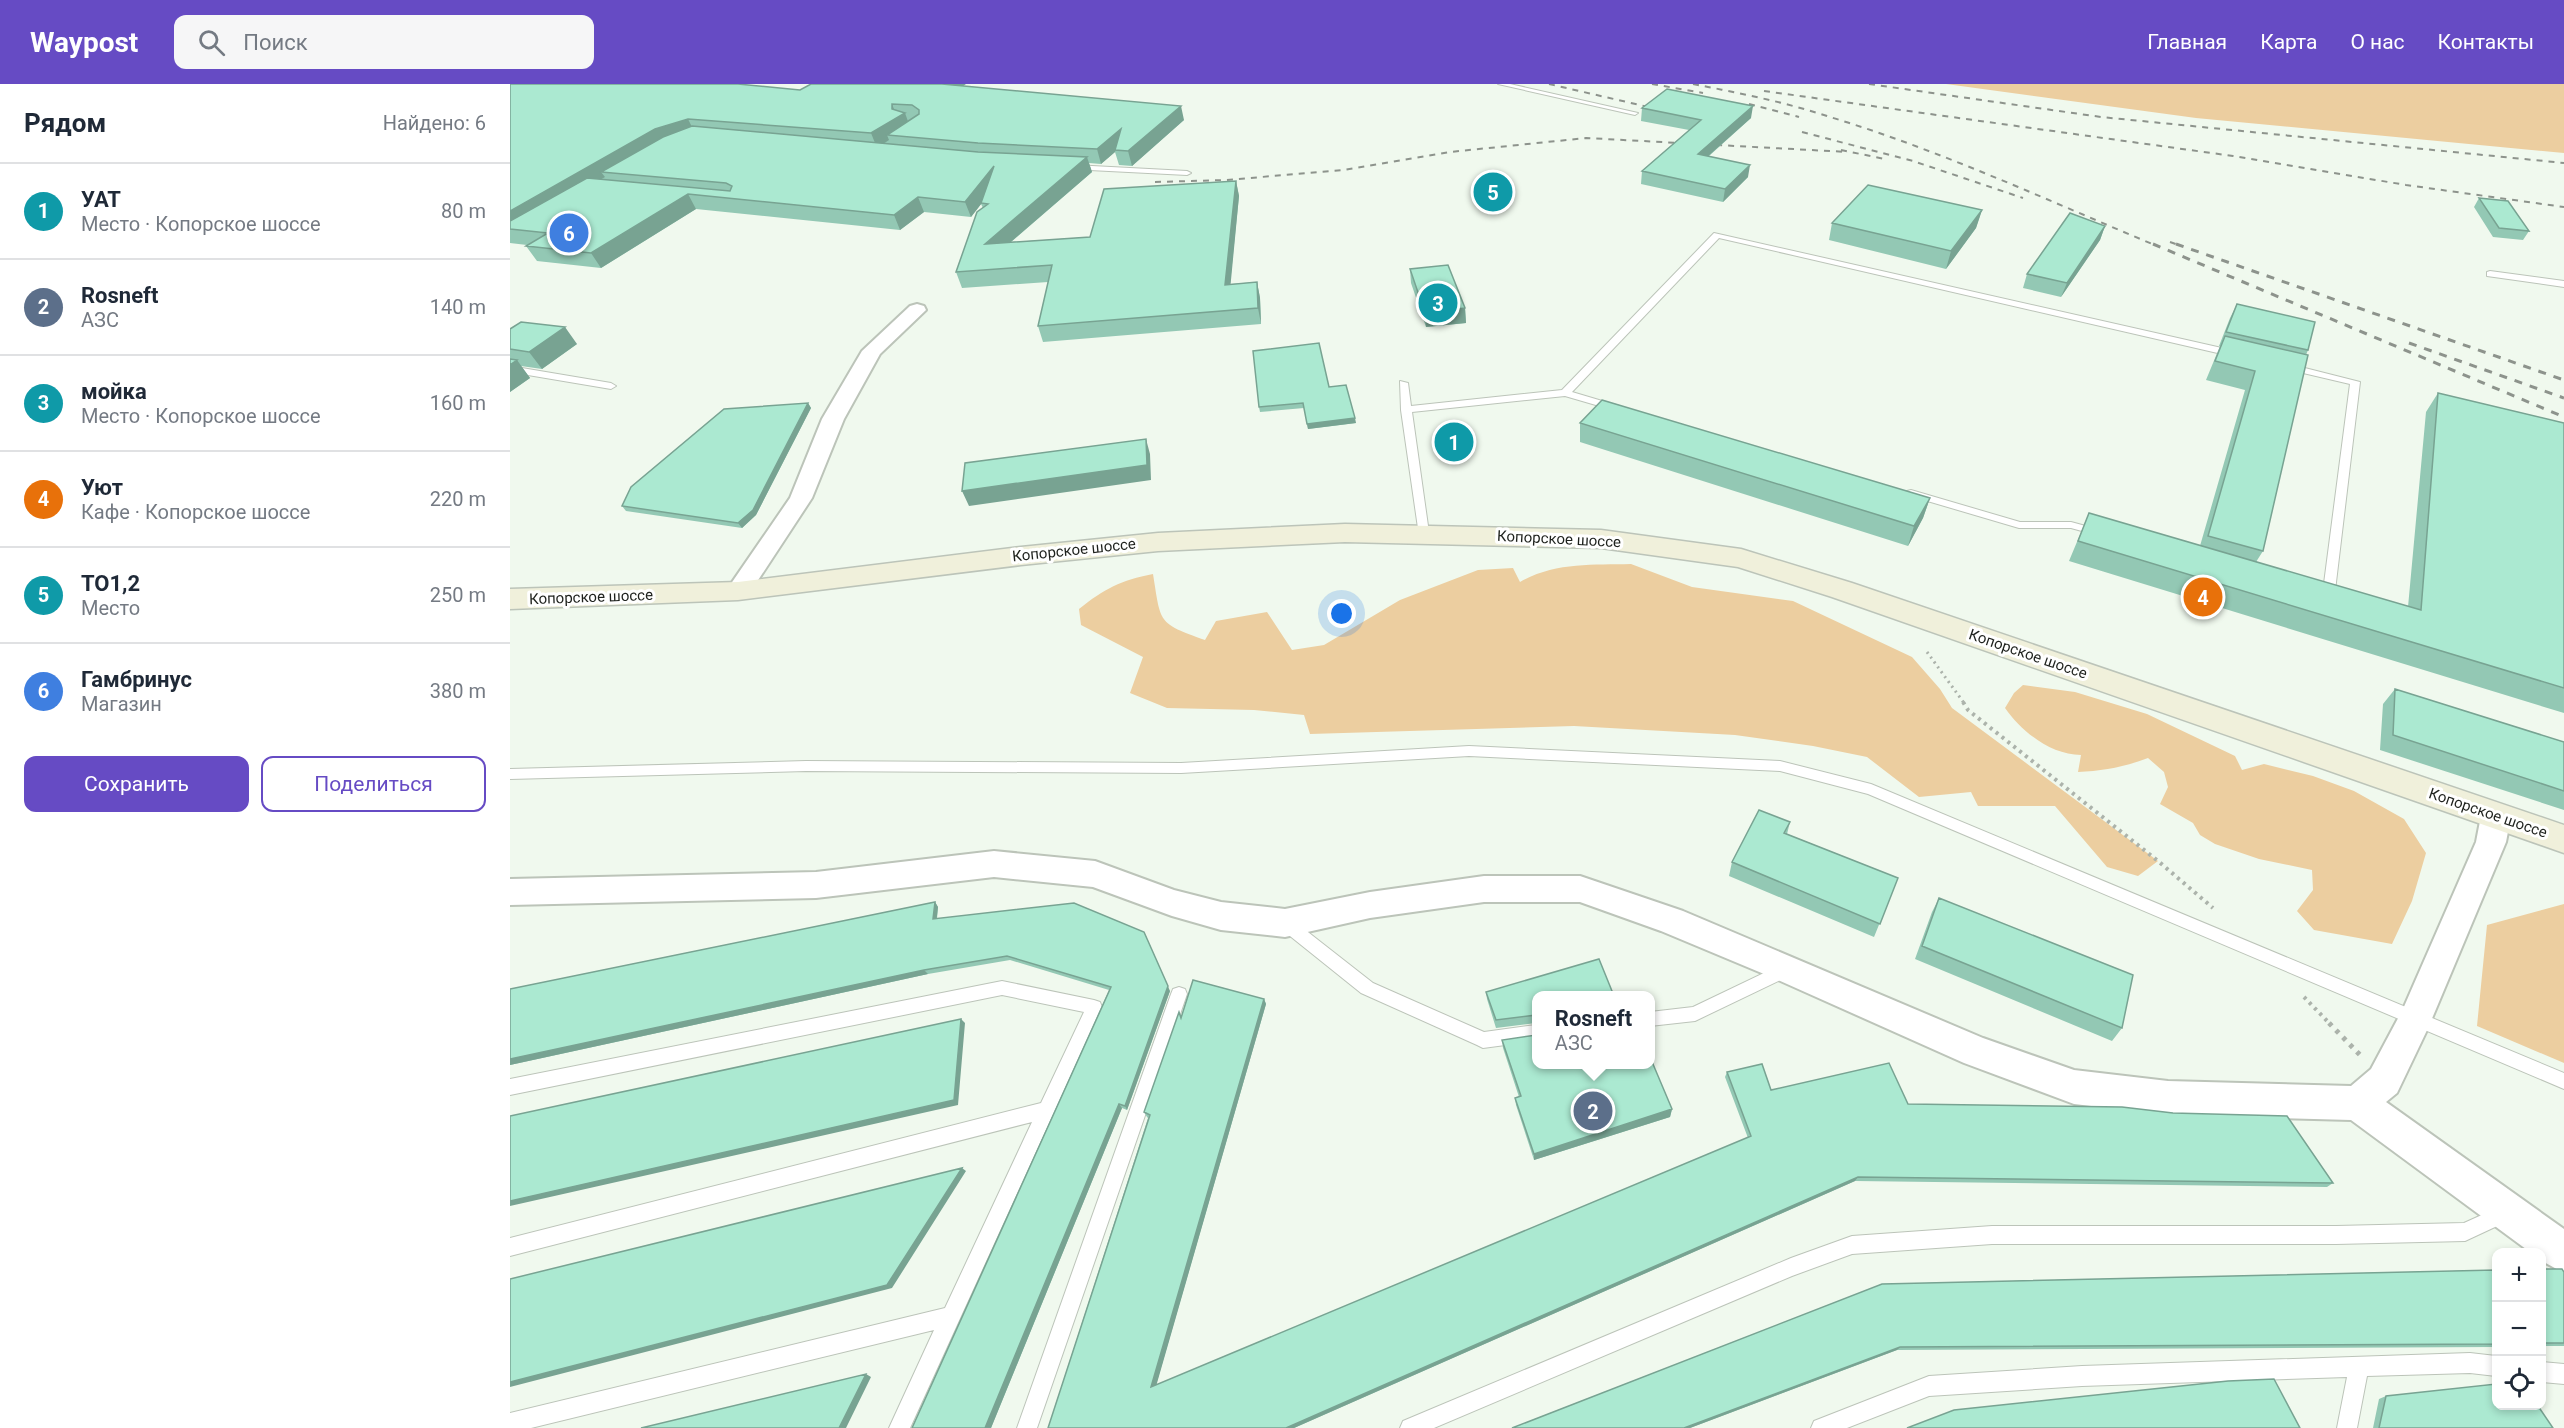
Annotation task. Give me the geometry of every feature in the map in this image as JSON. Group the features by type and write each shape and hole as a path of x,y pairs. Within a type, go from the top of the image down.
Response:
{"main road":[{"name":"Копорское шоссе","path":"510,599 738,591 1021,555 1263,535 1423,533 1601,539 1741,558 1842,590 2564,839"}],"street":[{"path":"738,591 801,498 834,419 872,351 917,310"},
{"path":"2370,1092 2416,1017 2491,842 2496,816"},
{"path":"510,892 816,885 994,864 1095,874 1172,903 1221,916 1285,923 1370,905 1484,889 1580,889 1672,921 1788,969 1976,1052 2074,1087 2169,1098 2370,1092 2510,1212 2564,1253"}],"lane":[{"path":"1501,84 1635,113"},
{"path":"1062,166 1186,173"},
{"path":"1565,393 1717,235 2250,358"},
{"path":"2490,274 2564,284"},
{"path":"2273,363 2355,382 2329,599 2318,596"},
{"path":"510,369 611,386"},
{"path":"1403,383 1423,533"},
{"path":"1406,410 1565,393 1633,412"},
{"path":"1894,488 2019,525 2072,525 2116,538"},
{"path":"510,774 806,766 1181,768 1469,752 1780,766 1871,789 2564,1081"},
{"path":"1285,923 1367,988 1483,1040 1532,1034"},
{"path":"1655,1018 1695,1014 1788,969"},
{"path":"510,1087 1002,988 1094,1007 899,1428"},
{"path":"1027,1428 1179,994"},
{"path":"510,1247 1046,1110"},
{"path":"1410,1428 1791,1267 1852,1245 1992,1235 2336,1235 2465,1232 2510,1212"},
{"path":"510,1423 951,1316"},
{"path":"1821,1428 1929,1386 2082,1376 2470,1363 2492,1366"},
{"path":"2347,1428 2359,1367"},
{"path":"2546,1372 2564,1374"}],"path":[{"path":"1927,652 1947,677 1968,710 2158,861 2219,914"},
{"path":"2296,989 2343,1036 2370,1092"}],"shaded area":[{"path":"1946,84 2564,84 2564,153 2196,118"},
{"path":"1631,564 1692,587 1793,601 1912,657 1940,689 1952,708 2158,861 2138,876 2107,867 2055,806 1978,806 1971,792 1919,797 1867,757 1813,746 1735,735 1574,726 1310,734 1304,715 1254,710 1167,708 1130,693 1143,657 1081,625 1079,609 1113,586 1153,574 1160,612 1170,625 1205,640 1216,621 1267,612 1292,650 1324,645 1400,600 1478,570 1513,568 1520,582 1560,568"},
{"path":"2023,685 2075,692 2147,714 2235,756 2242,770 2264,764 2313,776 2354,791 2404,819 2426,853 2412,901 2392,944 2314,930 2297,911 2313,890 2312,870 2259,859 2215,844 2200,835 2193,823 2160,804 2168,787 2164,772 2148,758 2113,768 2078,772 2081,755 2059,751 2038,740 2005,708 2014,693"},
{"path":"2564,904 2564,1063 2477,1026 2487,925"}],"building":[{"path":"510,84 738,84 800,90 811,84 942,84 1181,106 1128,151 1115,150 1121,129 1097,149 978,143 887,135 919,114 919,110 912,105 892,104 892,109 905,113 871,133 688,119 655,129 510,211"},
{"path":"1667,89 1753,106 1698,154 1750,165 1725,189 1642,171 1701,120 1642,108"},
{"path":"692,126 978,152 1087,157 985,244 1090,237 1104,189 1236,181 1225,285 1257,282 1258,308 1038,326 1052,265 956,272 977,212 988,204 981,203 994,166 965,202 918,197 894,215 688,194 591,253 526,246 548,233 510,229 510,221 587,178 730,191 732,186 726,183 601,172 663,137"},
{"path":"1868,185 1982,210 1951,251 1832,223"},
{"path":"2479,198 2508,201 2529,231 2499,228"},
{"path":"2070,213 2105,226 2067,283 2027,274"},
{"path":"1448,265 1465,308 1425,313 1410,269"},
{"path":"2237,304 2315,322 2308,350 2226,332"},
{"path":"521,322 565,327 529,352 510,349 510,329"},
{"path":"2225,336 2308,355 2263,551 2208,536 2255,371 2215,361"},
{"path":"1319,343 1329,387 1346,385 1355,418 1307,424 1303,403 1259,407 1253,351"},
{"path":"2438,393 2564,423 2564,688 2078,541 2089,513 2421,610"},
{"path":"1602,400 1930,498 1914,526 1580,423"},
{"path":"808,403 753,510 738,523 622,506 631,487 724,409"},
{"path":"1146,439 1147,465 962,491 965,463"},
{"path":"2395,689 2564,742 2564,791 2393,735"},
{"path":"1759,810 1790,822 1784,833 1898,878 1880,924 1732,862"},
{"path":"1939,898 2133,975 2122,1028 1922,946"},
{"path":"935,902 933,919 1074,903 1144,932 1168,986 1125,1106 1119,1104 985,1428 912,1428 1111,987 1007,956 924,970 510,1059 510,989"},
{"path":"1599,959 1612,991 1532,991 1532,1016 1496,1020 1486,992"},
{"path":"1193,980 1264,999 1151,1387 1751,1136 1727,1072 1762,1064 1771,1090 1889,1063 1908,1104 2122,1107 2173,1113 2287,1116 2333,1183 1858,1177 1286,1428 1048,1428 1150,1115 1144,1112 1179,1012 1181,1018"},
{"path":"961,1019 954,1100 510,1201 510,1116"},
{"path":"1532,1036 1532,1069 1655,1069 1672,1109 1534,1154 1515,1098 1521,1096 1502,1040"},
{"path":"962,1168 887,1285 510,1382 510,1279"},
{"path":"2546,1269 2562,1269 2564,1272 2564,1343 2546,1343"},
{"path":"2492,1270 2492,1344 1900,1347 1684,1428 1512,1428 1882,1284"},
{"path":"866,1374 839,1428 641,1428"},
{"path":"2274,1379 2300,1428 1907,1428 1954,1410 2228,1381"},
{"path":"2492,1384 2492,1410 2541,1410 2553,1428 2379,1428 2386,1396"}],"railway":[{"path":"1549,84 1657,109"},
{"path":"1652,84 1703,93"},
{"path":"1693,84 1779,102 1872,130 1995,177 2157,246"},
{"path":"1869,84 2101,117 2564,163"},
{"path":"1764,91 2233,156 2406,185 2564,207"},
{"path":"1749,104 1799,117"},
{"path":"1802,132 1913,161 2023,198"},
{"path":"1155,182 1226,180 1344,170 1450,152 1586,138 1848,152"},
{"path":"1841,150 1885,159"},
{"path":"2170,242 2181,246"},
{"path":"2153,244 2564,417"},
{"path":"2176,244 2564,380"},
{"path":"2409,343 2564,398"}],"place":[{"name":"ТО1,2","path":"1493,192"},
{"name":"Гамбринус","path":"569,233"},
{"name":"мойка","path":"1438,303"},
{"name":"УАТ","path":"1454,442"},
{"name":"Уют","path":"2203,597"},
{"name":"Rosneft","path":"1593,1111"}]}
